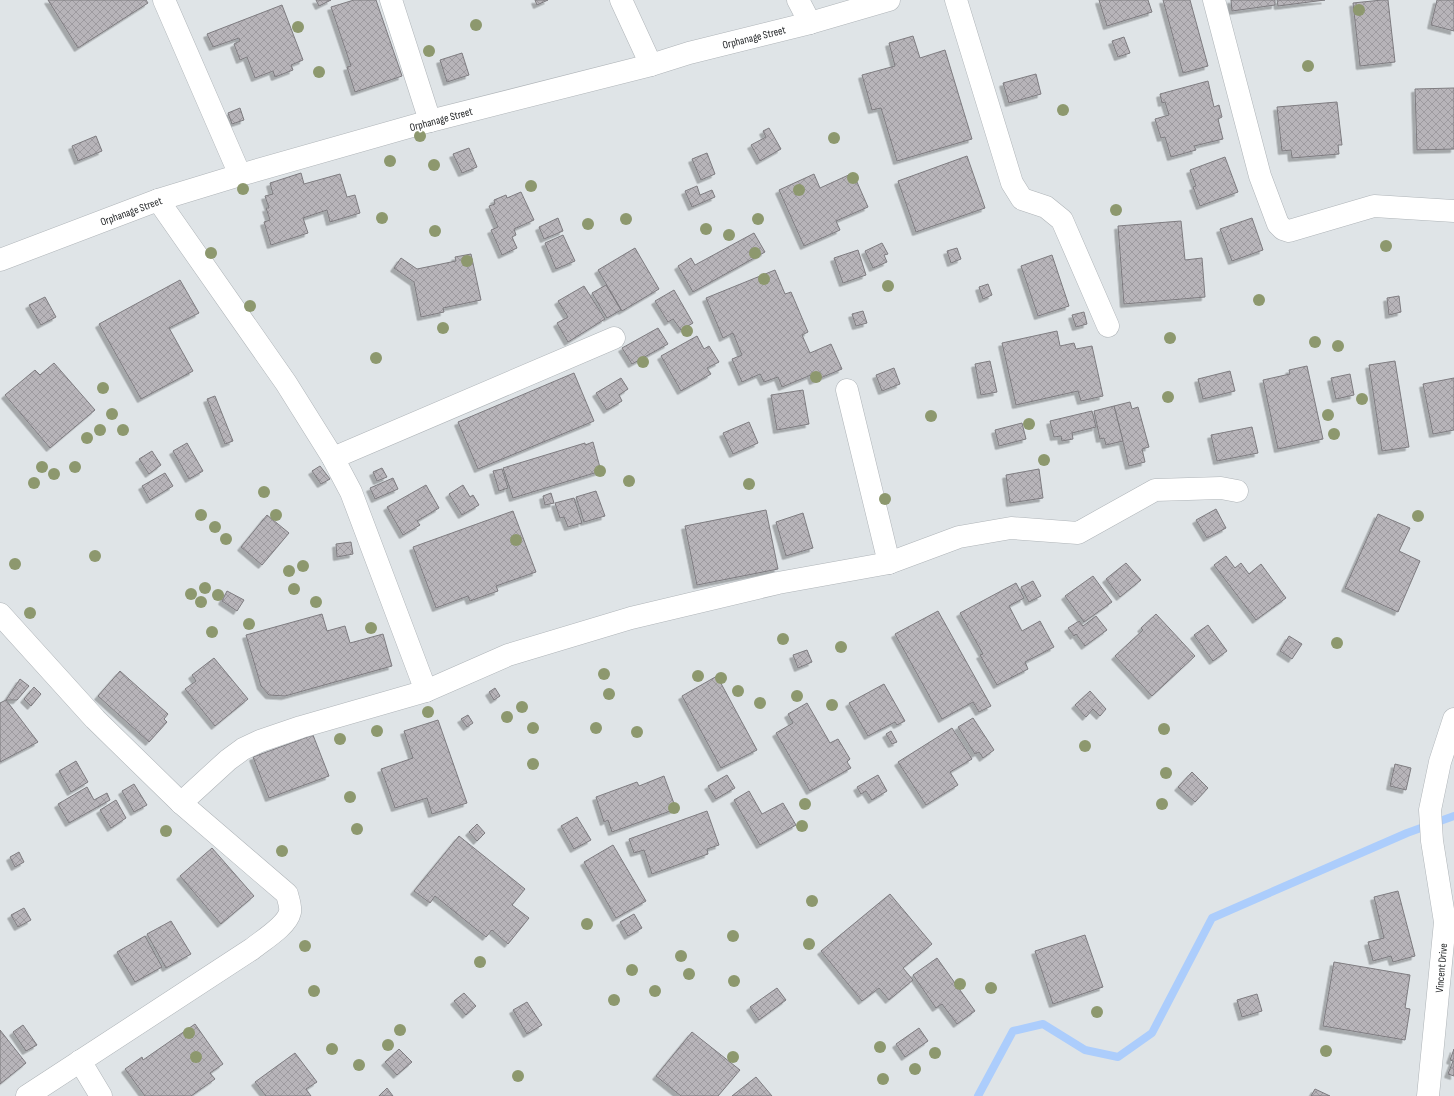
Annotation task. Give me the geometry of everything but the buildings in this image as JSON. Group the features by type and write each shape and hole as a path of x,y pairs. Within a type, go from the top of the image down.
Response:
{"street":[{"path":"164,0 240,175"},
{"path":"391,0 430,122"},
{"path":"621,0 651,65"},
{"path":"798,0 810,23"},
{"name":"Orphanage Street","path":"0,260 158,200 240,175 430,122 651,65 689,53 810,23 889,0"},
{"path":"956,0 1012,183 1022,199 1046,207 1062,220 1108,326"},
{"path":"1214,0 1260,176 1278,224 1282,229 1289,231 1374,206 1454,211"},
{"path":"158,200 286,383 333,458 351,492 426,691"},
{"path":"333,458 614,338"},
{"path":"847,390 889,563"},
{"path":"181,803 228,760 243,749 260,741 302,727 426,691 508,655 632,618 778,583 889,563 959,537 1011,528 1078,533 1155,490 1221,488 1237,491"},
{"path":"0,614 95,719 181,803 287,894 290,912 284,924 252,949 27,1096"},
{"name":"Vincent Drive","path":"1428,1096 1450,923 1432,841 1430,810 1440,762 1454,719"},
{"path":"80,1061 101,1096"}],"waterway":[{"path":"978,1096 1013,1031 1043,1024 1085,1050 1118,1057 1152,1033 1212,918 1407,833 1454,816"}]}
